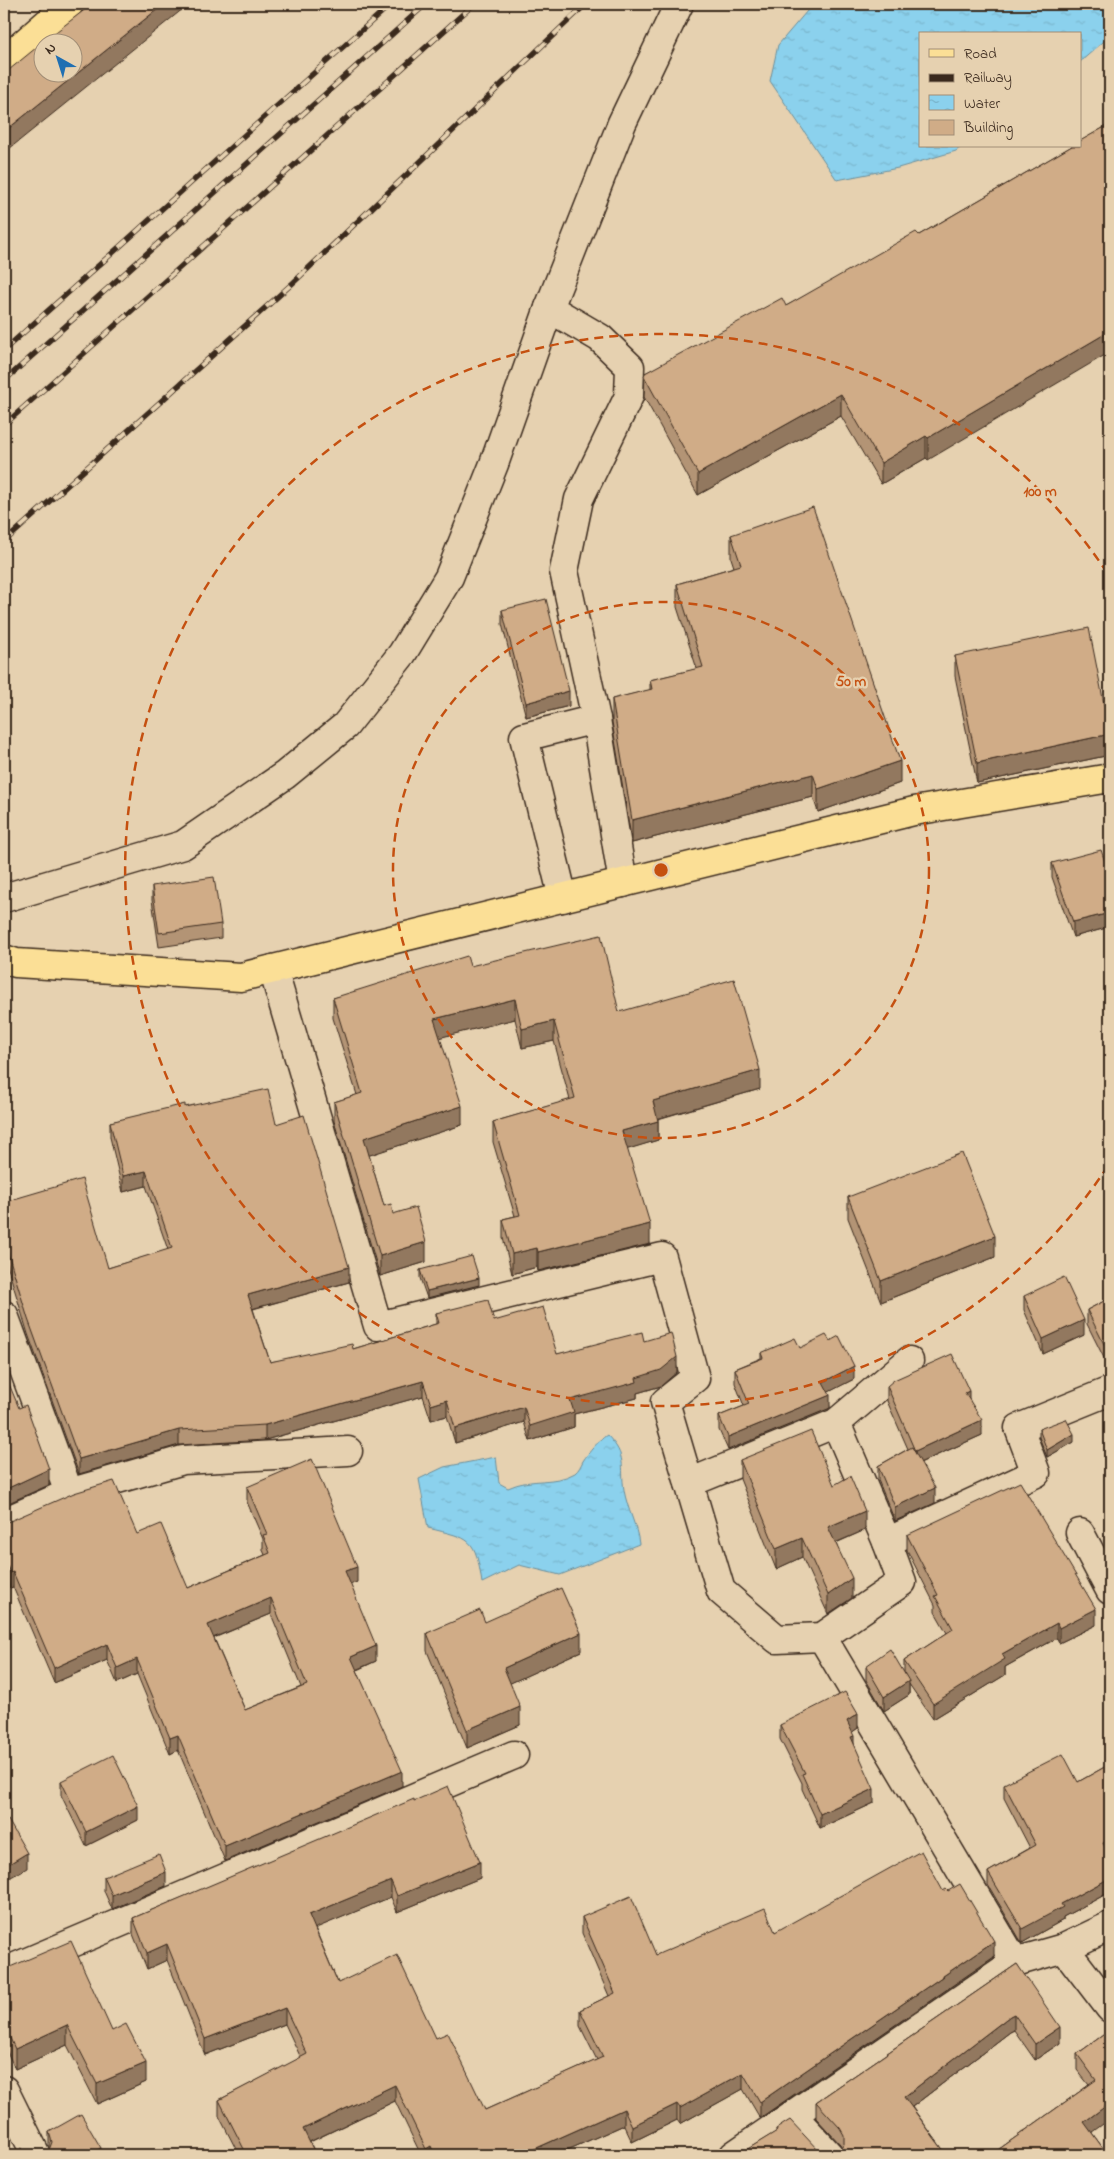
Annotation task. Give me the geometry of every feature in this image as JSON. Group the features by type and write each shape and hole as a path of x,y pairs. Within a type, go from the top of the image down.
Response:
{"main road":[{"path":"4,61 69,4"},
{"path":"4,959 16,962 241,977 914,811 1110,778"}],"street":[{"path":"4,898 183,845 285,775 345,726 402,654 449,577 494,464 549,308 622,123 679,4"},
{"path":"549,308 600,338 630,367 628,396 579,499 564,571 596,720 623,883"},
{"path":"563,898 524,737 596,720"},
{"path":"273,969 378,1326 662,1257 695,1378 665,1402 721,1591 777,1639 822,1637 902,1582 888,1542 836,1423"},
{"path":"4,1315 69,1493"},
{"path":"689,1483 836,1423 910,1361"},
{"path":"888,1542 1036,1473 1019,1428 1110,1391"},
{"path":"4,1522 69,1493 183,1460 348,1451"},
{"path":"1080,1533 1110,1590"},
{"path":"822,1637 1015,1962"},
{"path":"4,1972 514,1755"},
{"path":"734,2155 1015,1962 1064,1948 1110,1926"},
{"path":"1064,1948 1110,2008"},
{"path":"4,2090 36,2155"},
{"path":"793,2116 829,2155"}],"water":[{"path":"813,4 1110,4 1110,36 1082,60 1082,32 919,32 919,148 960,148 956,151 898,168 837,180 770,81 778,45"},
{"path":"607,1435 621,1455 625,1497 639,1544 560,1575 519,1565 482,1583 477,1557 469,1542 463,1538 428,1528 419,1479 444,1467 496,1457 499,1483 508,1488 525,1483 559,1479 575,1473 591,1450"}],"building":[{"path":"92,4 164,4 82,70 82,32 56,32"},
{"path":"32,51 32,82 66,82 4,132 4,74"},
{"path":"1110,124 1110,331 928,438 926,436 881,463 841,394 698,474 644,376 645,373 782,298 786,306 916,232 919,235 1069,148 1082,148 1082,140"},
{"path":"813,507 900,761 818,789 813,774 632,820 612,699 652,689 650,680 703,667 677,584 741,565 731,535"},
{"path":"546,599 569,691 526,703 502,610"},
{"path":"1089,628 1110,734 977,763 955,656"},
{"path":"1101,850 1110,876 1110,913 1073,922 1052,863"},
{"path":"214,877 221,924 159,933 152,886"},
{"path":"601,935 619,1012 734,979 760,1070 653,1101 658,1121 622,1131 650,1224 538,1252 537,1248 512,1254 503,1219 520,1215 493,1122 575,1098 554,1021 522,1029 515,999 434,1019 462,1106 364,1138 384,1206 391,1204 393,1214 416,1207 426,1242 380,1256 334,1102 362,1093 333,998 467,956 470,966"},
{"path":"268,1089 276,1124 304,1115 349,1267 248,1295 270,1362 352,1344 353,1349 439,1323 436,1313 488,1300 494,1321 543,1307 557,1354 642,1332 644,1341 671,1333 677,1357 661,1370 636,1378 637,1382 570,1400 574,1412 530,1426 524,1407 455,1428 447,1400 431,1405 423,1381 265,1425 179,1430 79,1459 28,1319 4,1240 4,1202 82,1179 108,1268 172,1248 146,1171 123,1176 110,1122 185,1104 185,1107"},
{"path":"962,1153 995,1236 881,1281 848,1197"},
{"path":"472,1256 479,1278 427,1291 420,1270"},
{"path":"1064,1277 1084,1320 1043,1339 1024,1296"},
{"path":"1110,1298 1110,1356 1087,1310"},
{"path":"826,1335 830,1341 839,1336 854,1366 823,1382 830,1395 728,1437 719,1416 749,1404 735,1369 763,1358 761,1353 795,1338 800,1348"},
{"path":"952,1354 969,1391 965,1393 982,1420 915,1451 887,1386 894,1380"},
{"path":"4,1372 19,1408 26,1405 49,1469 4,1490"},
{"path":"1066,1419 1074,1434 1047,1450 1039,1429"},
{"path":"811,1431 834,1485 850,1476 865,1511 828,1527 852,1578 828,1595 802,1538 776,1549 740,1460"},
{"path":"912,1447 935,1488 895,1507 878,1466"},
{"path":"312,1459 357,1567 345,1571 376,1646 351,1657 402,1771 225,1846 178,1735 170,1738 137,1659 117,1668 107,1644 54,1668 13,1572 10,1573 4,1558 4,1522 74,1493 114,1481 137,1534 161,1524 188,1588 270,1553 263,1535 267,1534 247,1487","holes":["271,1598 307,1685 245,1710 208,1625"]},
{"path":"1020,1482 1096,1609 1059,1628 1057,1623 1002,1654 1005,1659 933,1704 904,1661 953,1629 935,1596 938,1595 907,1535"},
{"path":"561,1588 581,1633 504,1668 520,1707 467,1730 427,1633 480,1610 485,1622"},
{"path":"890,1649 909,1681 884,1697 866,1666"},
{"path":"845,1692 858,1714 847,1721 854,1736 851,1737 874,1789 820,1814 802,1774 805,1773 780,1725"},
{"path":"1063,1754 1078,1782 1110,1764 1110,1839 1103,1843 1110,1857 1110,1878 1061,1904 1063,1907 1022,1929 988,1872 1036,1845 1004,1784"},
{"path":"113,1755 138,1806 86,1832 61,1781"},
{"path":"448,1786 480,1862 397,1896 391,1881 309,1915 338,1983 397,1955 436,2038 448,2033 485,2110 603,2057 580,2010 615,1993 582,1917 631,1896 656,1955 765,1908 775,1932 921,1851 943,1891 946,1889 948,1891 960,1884 994,1941 760,2102 743,2073 680,2108 677,2104 632,2126 624,2109 521,2155 435,2155 431,2146 426,2149 395,2085 303,2129 316,2155 247,2155 219,2100 307,2054 285,2008 205,2039 167,1944 147,1953 133,1918"},
{"path":"4,1813 27,1853 4,1867"},
{"path":"159,1854 166,1872 112,1895 104,1877"},
{"path":"71,1941 112,2031 126,2024 146,2063 97,2084 67,2025 15,2049 4,2025 4,1968"},
{"path":"1017,1964 1060,2027 1035,2044 1014,2014 904,2097 947,2155 738,2155 777,2131 776,2129 790,2120 824,2154 832,2154 839,2151 844,2144 844,2135 816,2102"},
{"path":"1110,2030 1110,2103 1084,2122 1108,2155 997,2155 995,2152 1096,2080 1077,2054"},
{"path":"81,2114 101,2148 88,2155 42,2155 49,2150 52,2142 49,2132"},
{"path":"22,2148 32,2155 10,2155"}],"railway":[{"path":"4,350 391,4"},
{"path":"4,381 426,4"},
{"path":"4,425 474,4"},
{"path":"4,542 294,282 586,4"}]}
